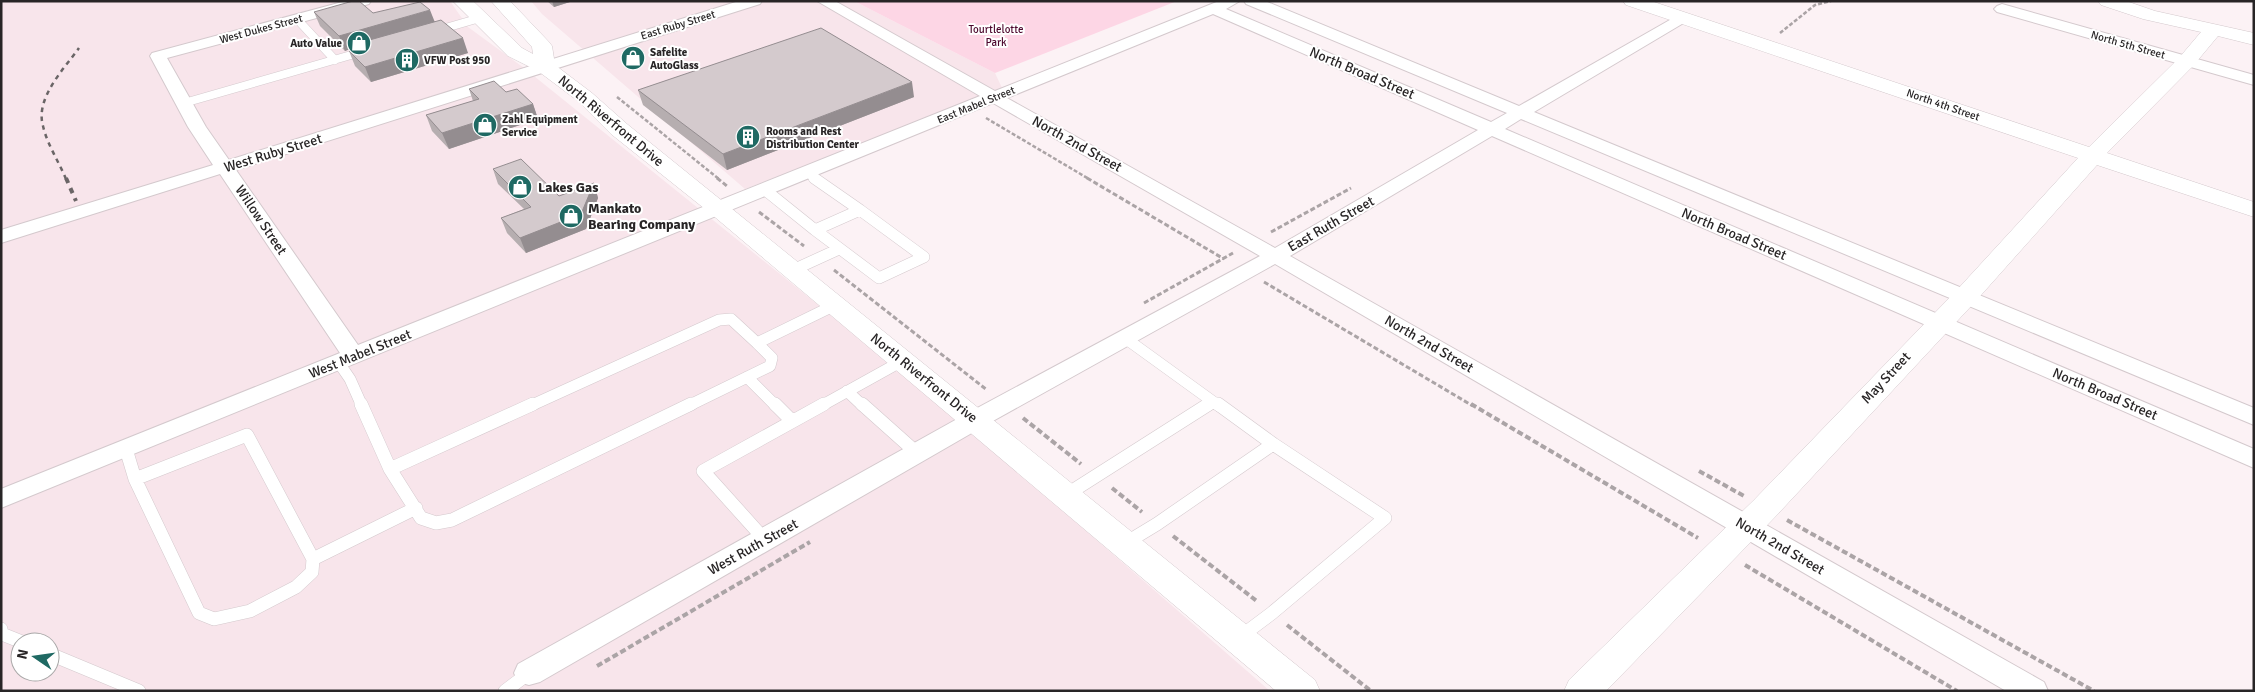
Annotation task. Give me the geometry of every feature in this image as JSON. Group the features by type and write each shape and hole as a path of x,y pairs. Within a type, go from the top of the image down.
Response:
{"street":[{"name":"West Dukes Street","path":"158,56 364,1"},
{"name":"North Riverfront Drive","path":"462,1 515,52 545,67 586,97 619,128 730,203 793,270 1302,691"},
{"name":"North Riverfront Drive","path":"500,1 542,46 545,67"},
{"name":"East Ruby Street","path":"545,67 755,1"},
{"name":"North 2nd Street","path":"824,1 1275,256 2033,691"},
{"name":"East Mabel Street","path":"730,203 1233,1"},
{"name":"North Broad Street","path":"1251,1 2254,417"},
{"name":"North 4th Street","path":"1632,1 2254,210"},
{"path":"2107,1 2150,15 2254,39"},
{"name":"North Broad Street","path":"1214,9 2254,459"},
{"name":"North 5th Street","path":"2002,9 2254,80"},
{"name":"East Ruth Street","path":"975,420 1275,256 1682,18"},
{"name":"May Street","path":"1582,691 1747,527 1965,297 2093,156 2186,62 2212,30"},
{"name":"Willow Street","path":"158,56 197,127 225,168 346,360"},
{"name":"West Ruby Street","path":"1,237 545,67"},
{"name":"West Mabel Street","path":"1,500 730,203"},
{"name":"West Ruth Street","path":"529,673 975,420"}],"lane":[{"path":"431,32 480,18"},
{"path":"297,19 335,60"},
{"path":"184,103 373,48"},
{"path":"764,189 839,250 879,278 924,257 806,172"},
{"path":"815,230 860,210"},
{"path":"793,270 839,250"},
{"path":"757,343 835,305"},
{"path":"346,360 350,379 390,469 421,518 436,522 452,520 770,366 772,358 731,319 719,320 390,469"},
{"path":"1125,338 1273,444 1385,518 1272,613 1238,638"},
{"path":"765,540 703,471 902,360"},
{"path":"747,377 792,421"},
{"path":"847,391 918,454"},
{"path":"1066,495 1213,402"},
{"path":"126,449 135,479 199,614 214,619 250,611 296,587 312,572 313,559 247,434 135,479"},
{"path":"1124,544 1157,524 1273,444"},
{"path":"313,559 416,508"},
{"path":"1,629 2,634 10,637"},
{"path":"60,658 139,691"},
{"path":"504,691 529,673"}],"path":[{"path":"1760,44 1787,29 1815,5 1831,1"},
{"path":"616,96 730,203 819,258 1371,691"},
{"path":"968,108 1957,691"}],"shaded area":[{"path":"1,1 450,1 468,27 524,68 857,336 983,441 1270,691 1,691"},
{"path":"531,1 854,1 995,73 1003,90 745,189 542,14"}],"green space":[{"name":"Tourtlelotte Park","path":"854,1 1177,1 995,73"}],"building":[{"path":"359,1 373,13 420,2 430,10 339,36 314,12"},
{"path":"441,20 463,38 365,67 349,51 353,50 348,46"},
{"name":"Rooms and Rest Distribution Center","path":"821,28 912,82 723,154 638,90"},
{"path":"494,81 506,92 517,89 533,104 442,133 426,115 479,99 469,89"},
{"path":"521,159 559,196 594,183 581,214 520,238 501,218 531,207 493,169"}],"railway":[{"path":"66,179 47,139 42,115 43,105 52,84 79,48"},
{"path":"66,178 76,201"}],"place":[{"name":"Auto Value","path":"359,43"},
{"name":"Safelite AutoGlass","path":"633,58"},
{"name":"VFW Post 950","path":"407,60"},
{"name":"Zahl Equipment Service","path":"485,125"},
{"name":"Rooms and Rest Distribution Center","path":"748,137"},
{"name":"Lakes Gas","path":"520,187"},
{"name":"Mankato Bearing Company","path":"571,216"}]}
